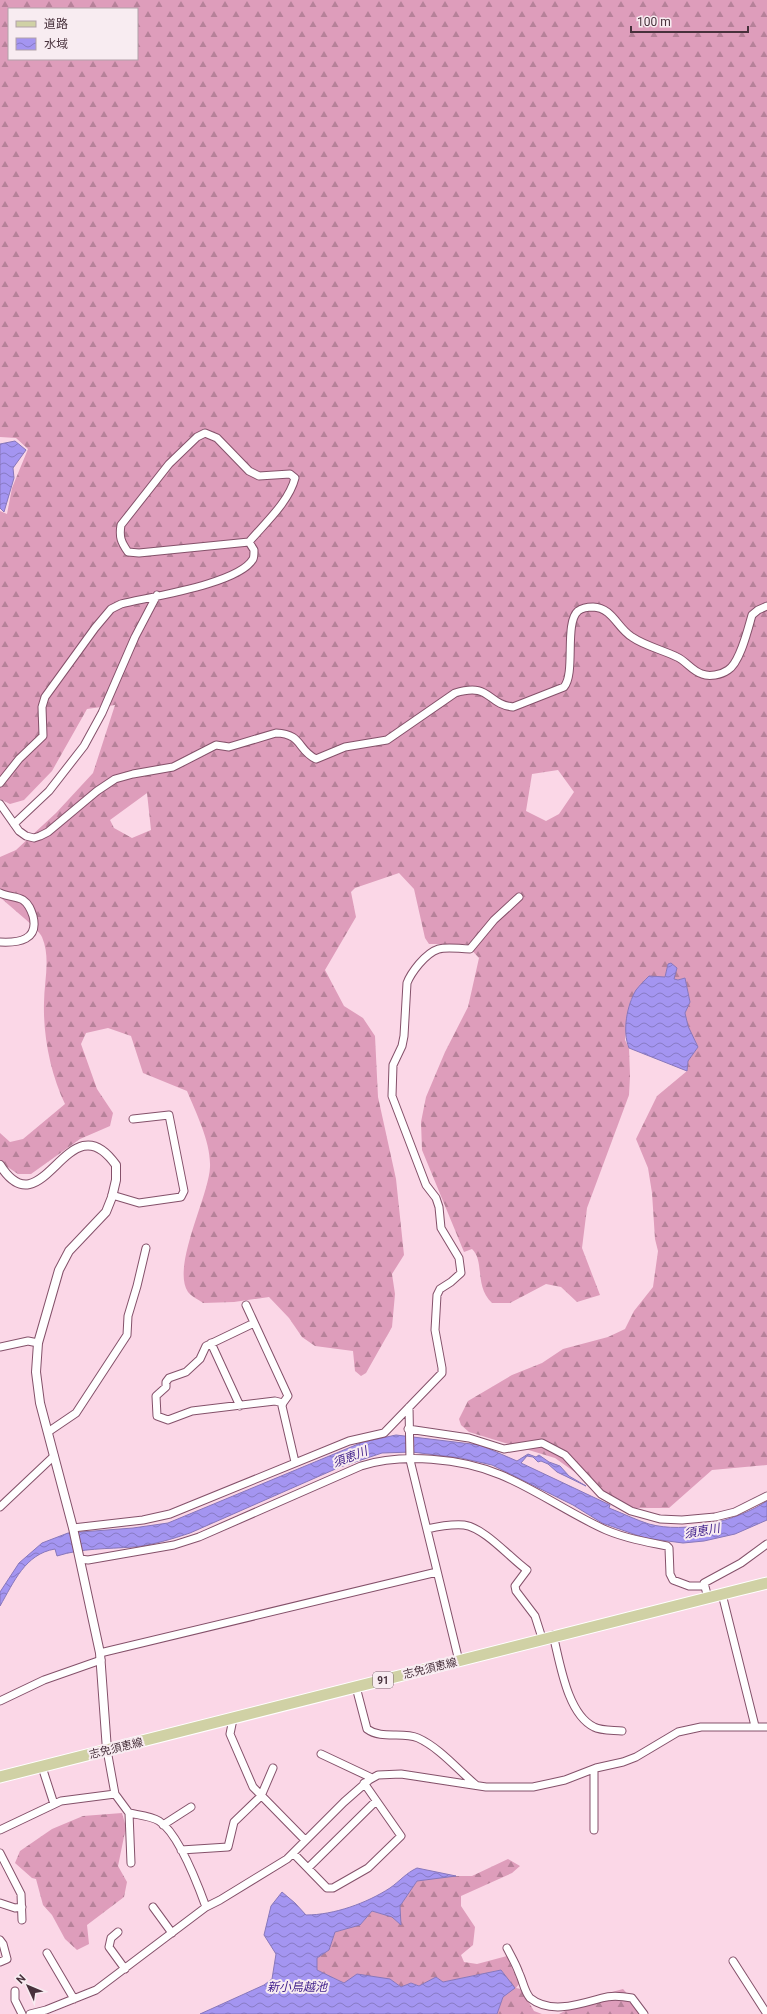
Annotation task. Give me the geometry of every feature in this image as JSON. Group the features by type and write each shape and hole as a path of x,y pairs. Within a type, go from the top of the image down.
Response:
{"main road":[{"name":"志免須恵線","path":"0,1778 459,1661 553,1635 767,1583"}],"street":[{"path":"205,433 217,438 249,471 259,476 290,474 295,478 284,500 248,542 139,553 128,552 119,534 121,525 169,464 197,436 205,433"},
{"path":"0,783 19,758 42,736 42,707 45,697 95,628 111,609 121,604 213,583 228,577 243,569 253,559 254,550 248,542"},
{"path":"14,824 49,791 84,746 102,713 135,637 157,595"},
{"path":"0,804 14,824 26,836 34,838 48,832 97,791 115,779 133,774 173,767 216,745 229,747 276,733 284,733 293,736 304,749 316,759 346,747 387,740 455,693 465,690 477,689 485,692 505,706 513,707 564,687 568,682 570,672 569,651 574,617 578,610 587,607 597,607 606,611 633,638 680,659 696,672 703,675 713,675 728,670 734,664 752,615 758,610 767,606"},
{"path":"0,893 24,901 31,909 35,924 33,931 27,938 20,942 0,942"},
{"path":"72,1529 143,1520 170,1514 349,1441 384,1433 442,1373 434,1330 437,1295 440,1289 455,1280 461,1273 459,1258 441,1228 439,1207 436,1198 426,1185 392,1096 393,1066 402,1046 404,1036 407,983 410,976 428,953 433,950 439,948 470,949 494,920 519,897"},
{"path":"112,1195 139,1203 181,1197 184,1191 169,1115 133,1119"},
{"path":"0,1165 8,1177 17,1183 27,1185 41,1180 70,1151 81,1145 90,1145 102,1149 116,1165 116,1180 106,1212 69,1251 59,1270 38,1343 36,1372 37,1389 79,1557 101,1656 107,1750 115,1794 129,1813 131,1863"},
{"path":"48,1432 76,1413 127,1335 128,1316 146,1248"},
{"path":"246,1305 288,1396 283,1402 282,1406 296,1462"},
{"path":"254,1323 206,1346 200,1359 186,1372 169,1378 166,1382 166,1387 156,1396 157,1416 168,1420 192,1411 275,1401 283,1402"},
{"path":"0,1346 28,1341 38,1343"},
{"path":"212,1343 240,1406"},
{"path":"409,1406 408,1431 410,1460 459,1661"},
{"path":"408,1431 469,1438 504,1448 542,1443 565,1455 601,1494 631,1511 660,1519 682,1520 715,1517 734,1512 767,1496"},
{"path":"0,1507 54,1456"},
{"path":"79,1557 88,1560 174,1545 199,1537 361,1466 372,1463 435,1460 482,1468 538,1493 607,1530 648,1543 667,1546 670,1548 670,1574 673,1580 689,1586 703,1586"},
{"path":"427,1529 448,1525 466,1525 490,1537 527,1570 515,1586 516,1591 535,1616 542,1638"},
{"path":"703,1586 704,1583 742,1563 767,1544"},
{"path":"0,1702 44,1680 101,1656 437,1572"},
{"path":"703,1586 708,1598"},
{"path":"722,1594 754,1726"},
{"path":"553,1635 570,1699 575,1709 594,1727 622,1731"},
{"path":"356,1687 367,1729 371,1732 386,1735 417,1737 432,1747 476,1786"},
{"path":"233,1719 230,1734 253,1787 305,1840"},
{"path":"30,2014 74,2000 96,1990 206,1907 267,1872 293,1853 372,1778 387,1774 401,1774 476,1786 533,1787 565,1780 594,1769 623,1762 636,1757 678,1732 701,1727 767,1727"},
{"path":"321,1754 372,1778"},
{"path":"42,1767 54,1804"},
{"path":"181,1850 228,1847 234,1822 261,1796 273,1768"},
{"path":"594,1769 594,1830"},
{"path":"293,1853 327,1888 333,1888 368,1868 385,1852 401,1836 364,1784"},
{"path":"0,1830 61,1801 115,1794"},
{"path":"308,1868 376,1801"},
{"path":"163,1825 191,1808"},
{"path":"129,1813 158,1820 163,1825 181,1850 191,1868 206,1907"},
{"path":"0,1853 21,1894 22,1920"},
{"path":"0,1903 15,1908 22,1907"},
{"path":"153,1907 172,1933"},
{"path":"118,1932 111,1938 109,1947 125,1969"},
{"path":"0,1940 3,1944 6,1958 0,1962"},
{"path":"506,1948 520,1973 528,1997 538,2009 564,2012 602,1998 616,1995 632,1998 644,2014"},
{"path":"47,1953 74,2000"},
{"path":"733,1961 767,2014"},
{"path":"14,1991 15,2000 22,2014"}],"green space":[{"path":"0,0 767,0 767,1465 712,1470 669,1508 633,1508 600,1490 555,1458 469,1432 461,1425 459,1419 468,1401 512,1375 542,1363 563,1349 608,1337 625,1329 634,1311 653,1287 658,1251 655,1239 652,1193 648,1168 636,1139 657,1096 687,1071 688,1061 698,1047 688,1027 685,1013 690,1002 685,978 678,980 674,979 668,964 665,977 631,999 625,1040 629,1048 629,1095 587,1208 582,1248 600,1295 577,1302 561,1287 546,1284 510,1303 492,1303 483,1289 476,1254 472,1249 464,1252 422,1150 421,1122 426,1097 445,1052 468,1007 479,958 466,944 429,944 425,938 414,889 399,873 355,888 351,892 356,917 325,970 344,1006 363,1018 375,1036 378,1097 396,1179 404,1255 392,1274 395,1294 392,1327 366,1373 361,1376 355,1371 353,1351 315,1346 302,1337 289,1318 269,1297 234,1302 203,1303 188,1292 184,1281 184,1266 187,1249 204,1195 210,1167 210,1157 206,1138 187,1091 143,1073 131,1036 108,1028 86,1033 81,1044 97,1089 113,1113 110,1126 80,1139 31,1174 18,1174 0,1162 0,1133 10,1142 23,1139 65,1104 52,1068 45,1029 44,995 47,961 45,945 42,937 36,929 0,897 0,857 16,850 56,813 93,773 115,705 87,709 52,771 24,800 10,804 0,799 0,511 7,514 12,488 28,449 16,438 0,437","holes":["558,770 574,792 559,814 546,821 526,811 532,774","147,793 151,830 132,838 114,828 110,820"]},
{"path":"122,1813 126,1827 118,1866 127,1882 124,1897 87,1925 89,1944 77,1950 65,1939 52,1915 43,1905 36,1879 32,1878 15,1863 20,1851 52,1829 83,1816"},
{"path":"508,1859 520,1866 512,1873 461,1896 461,1906 475,1927 473,1945 461,1955 464,1962 477,1964 507,1956 519,1984 516,1988 521,1989 534,2011 542,2014 497,2014 503,1997 501,1970 443,1982 436,1977 419,1986 411,1983 401,1987 390,1979 344,1983 317,1970 317,1958 329,1950 335,1932 360,1925 372,1911 392,1917 401,1925 400,1906 417,1881 448,1876 472,1876"},
{"path":"623,1989 646,2014 559,2014 590,1998"}],"water":[{"path":"15,441 26,450 13,468 14,478 4,512 0,508 0,444"},
{"path":"671,963 677,968 674,979 678,980 685,978 690,1002 685,1013 688,1026 698,1047 688,1061 687,1071 629,1048 627,1041 626,1018 630,1003 636,990 649,976 665,977 668,964"},
{"name":"須恵川","path":"396,1435 480,1445 517,1461 528,1454 536,1457 539,1455 549,1462 560,1466 569,1476 586,1486 557,1472 548,1464 541,1461 538,1462 533,1457 527,1456 521,1463 610,1505 609,1508 649,1524 663,1527 678,1527 710,1524 741,1514 767,1501 767,1520 735,1534 704,1541 683,1543 645,1538 602,1523 573,1505 492,1465 461,1458 412,1452 382,1453 340,1467 190,1533 169,1540 133,1547 85,1550 57,1556 55,1549 45,1552 28,1563 22,1570 0,1606 0,1592 19,1563 42,1543 68,1533 133,1528 168,1523 363,1442"},
{"name":"新小鳥越池","path":"417,1868 456,1876 417,1881 400,1906 401,1925 392,1917 372,1911 360,1925 335,1932 329,1950 317,1958 317,1970 344,1983 357,1974 390,1979 401,1987 411,1983 419,1986 436,1977 443,1982 501,1970 515,1988 503,1997 497,2014 200,2014 264,1985 272,1979 276,1954 264,1935 271,1906 282,1892 306,1915 328,1913 371,1899 390,1888"}]}
